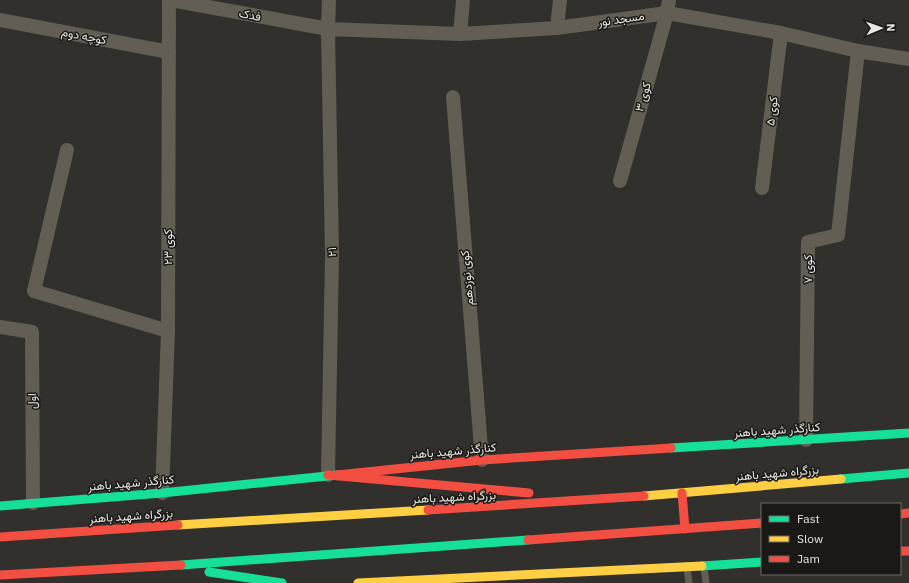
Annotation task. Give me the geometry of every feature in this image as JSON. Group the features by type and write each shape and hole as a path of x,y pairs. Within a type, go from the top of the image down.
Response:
{"main road":[{"name":"کنارگذر شهید باهنر","path":"0,506 162,493 482,460 909,433"},
{"name":"بزرگراه شهید باهنر","path":"0,537 173,525 602,500 909,473"},
{"path":"328,475 602,500"},
{"path":"682,494 685,529"},
{"path":"0,575 171,566 761,524"},
{"path":"358,583 687,568 761,562"},
{"path":"171,566 282,583"}],"street":[{"name":"فدک","path":"170,0 328,29"},
{"name":"کوی ۲۳","path":"162,493 168,331 170,0"},
{"name":"۲۱","path":"328,475 332,256 328,29 329,0"},
{"path":"460,34 463,0"},
{"path":"557,28 560,0"},
{"name":"مسجد نور","path":"328,29 460,34 557,28 668,6 858,51 909,60"},
{"name":"کوی ۳","path":"620,181 668,6"},
{"name":"کوچه دوم","path":"0,20 169,52"},
{"name":"کوی ۵","path":"762,188 781,33"},
{"name":"کوی ۷","path":"806,440 808,242 838,235 858,51"},
{"name":"کوی نوزدهم","path":"453,96 482,460"},
{"path":"67,150 34,291 168,331"},
{"name":"اول","path":"0,327 32,332 33,503"}],"lane":[{"path":"704,566 706,583"},
{"path":"687,568 689,583"}],"traffic: fast":[{"path":"671,448 909,433"},
{"path":"841,479 909,473"},
{"path":"0,506 162,493 337,475"},
{"path":"181,565 528,540"},
{"path":"702,566 761,562"},
{"path":"209,572 282,583"}],"traffic: slow":[{"path":"644,496 841,479"},
{"path":"178,525 428,510"},
{"path":"358,583 702,566"}],"traffic: jam":[{"path":"337,475 482,460 671,448"},
{"path":"328,475 529,493"},
{"path":"682,493 685,529"},
{"path":"428,510 644,496"},
{"path":"901,514 909,513"},
{"path":"528,540 761,523"},
{"path":"0,537 178,525"},
{"path":"901,551 909,551"},
{"path":"0,575 181,565"}]}
